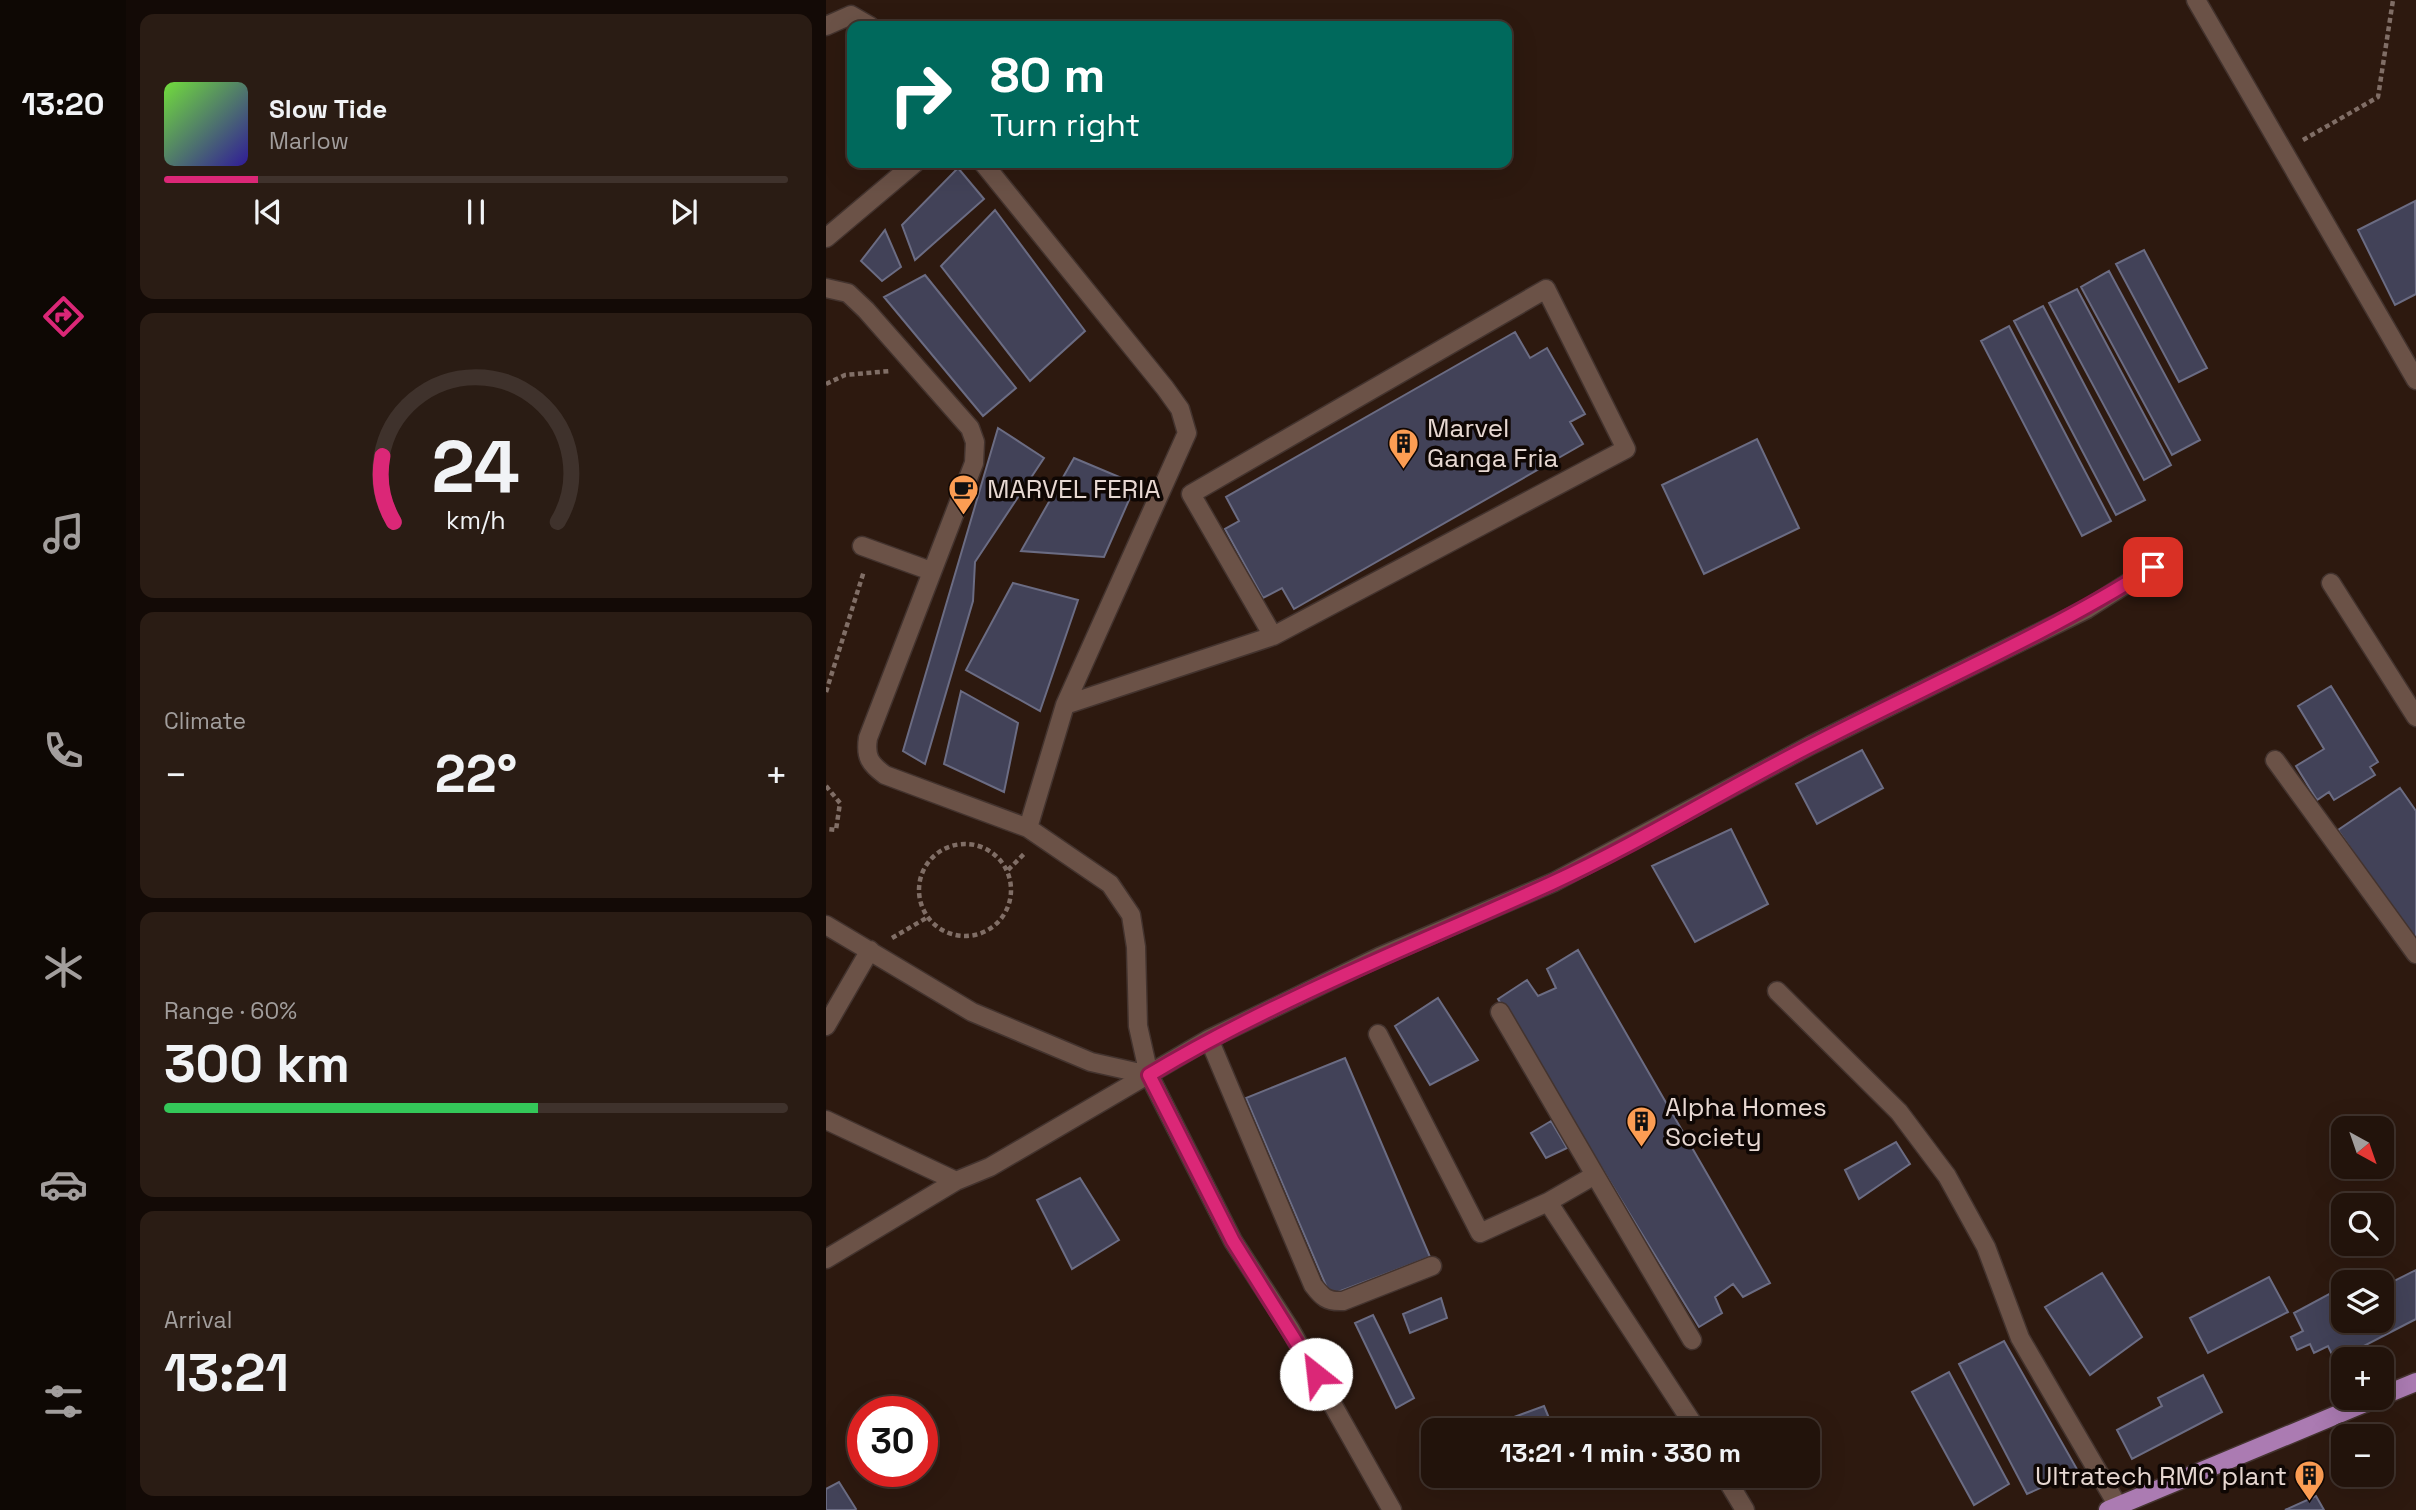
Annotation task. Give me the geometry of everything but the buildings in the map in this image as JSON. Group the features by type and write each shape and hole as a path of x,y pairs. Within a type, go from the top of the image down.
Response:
{"main road":[{"path":"2394,1391 2416,1382"},
{"path":"2113,1508 2348,1410"}],"street":[{"path":"2196,0 2416,380"},
{"path":"826,26 851,15 861,21"},
{"path":"826,238 909,168"},
{"path":"987,168 1165,388 1180,409 1187,433 1065,705 1028,828"},
{"path":"826,288 848,293 866,310 970,428 975,442 974,463 867,738 865,753 871,765 885,775 1028,828 1110,884 1131,915 1136,947 1138,1026 1149,1075 1233,1241 1290,1329 1392,1510"},
{"path":"1065,705 1273,636 1626,449 1546,289 1191,494 1273,636"},
{"path":"862,546 931,571"},
{"path":"826,1259 956,1181 990,1167 1209,1039 1379,957 1554,882 1823,739 2087,609 2153,567"},
{"path":"2331,583 2416,717"},
{"path":"2275,760 2416,954"},
{"path":"826,925 972,1012 1091,1062 1149,1075"},
{"path":"826,1026 870,950"},
{"path":"1777,991 1899,1112 1947,1175 1986,1247 2020,1338 2113,1508"},
{"path":"1500,1012 1692,1340"},
{"path":"1378,1034 1480,1233 1548,1202 1595,1175"},
{"path":"1209,1039 1313,1285 1321,1296 1332,1302 1343,1301 1432,1266"},
{"path":"826,1120 956,1181"},
{"path":"1548,1202 1689,1418"},
{"path":"1732,1488 1745,1510"}],"path":[{"path":"2283,151 2378,97 2393,0"},
{"path":"826,384 845,375 894,371"},
{"path":"826,692 864,575 862,546"},
{"path":"826,786 840,803 836,830 826,829"},
{"path":"970,843 986,848 999,857 1008,870 1012,886 1011,902 1004,916 993,927 980,934 951,934 928,918 921,904 921,875 928,862 939,851 954,844 970,843"},
{"path":"870,950 928,918"}],"place":[{"name":"Marvel Ganga Fria","path":"1404,470"},
{"name":"MARVEL FERIA","path":"964,516"},
{"name":"Alpha Homes Society","path":"1642,1149"},
{"name":"Ultratech RMC plant","path":"2310,1503"}],"route":[{"path":"1316,1374 1233,1241 1149,1075 1209,1039 1379,957 1554,882 1811,745 2087,609 2153,567"}]}
